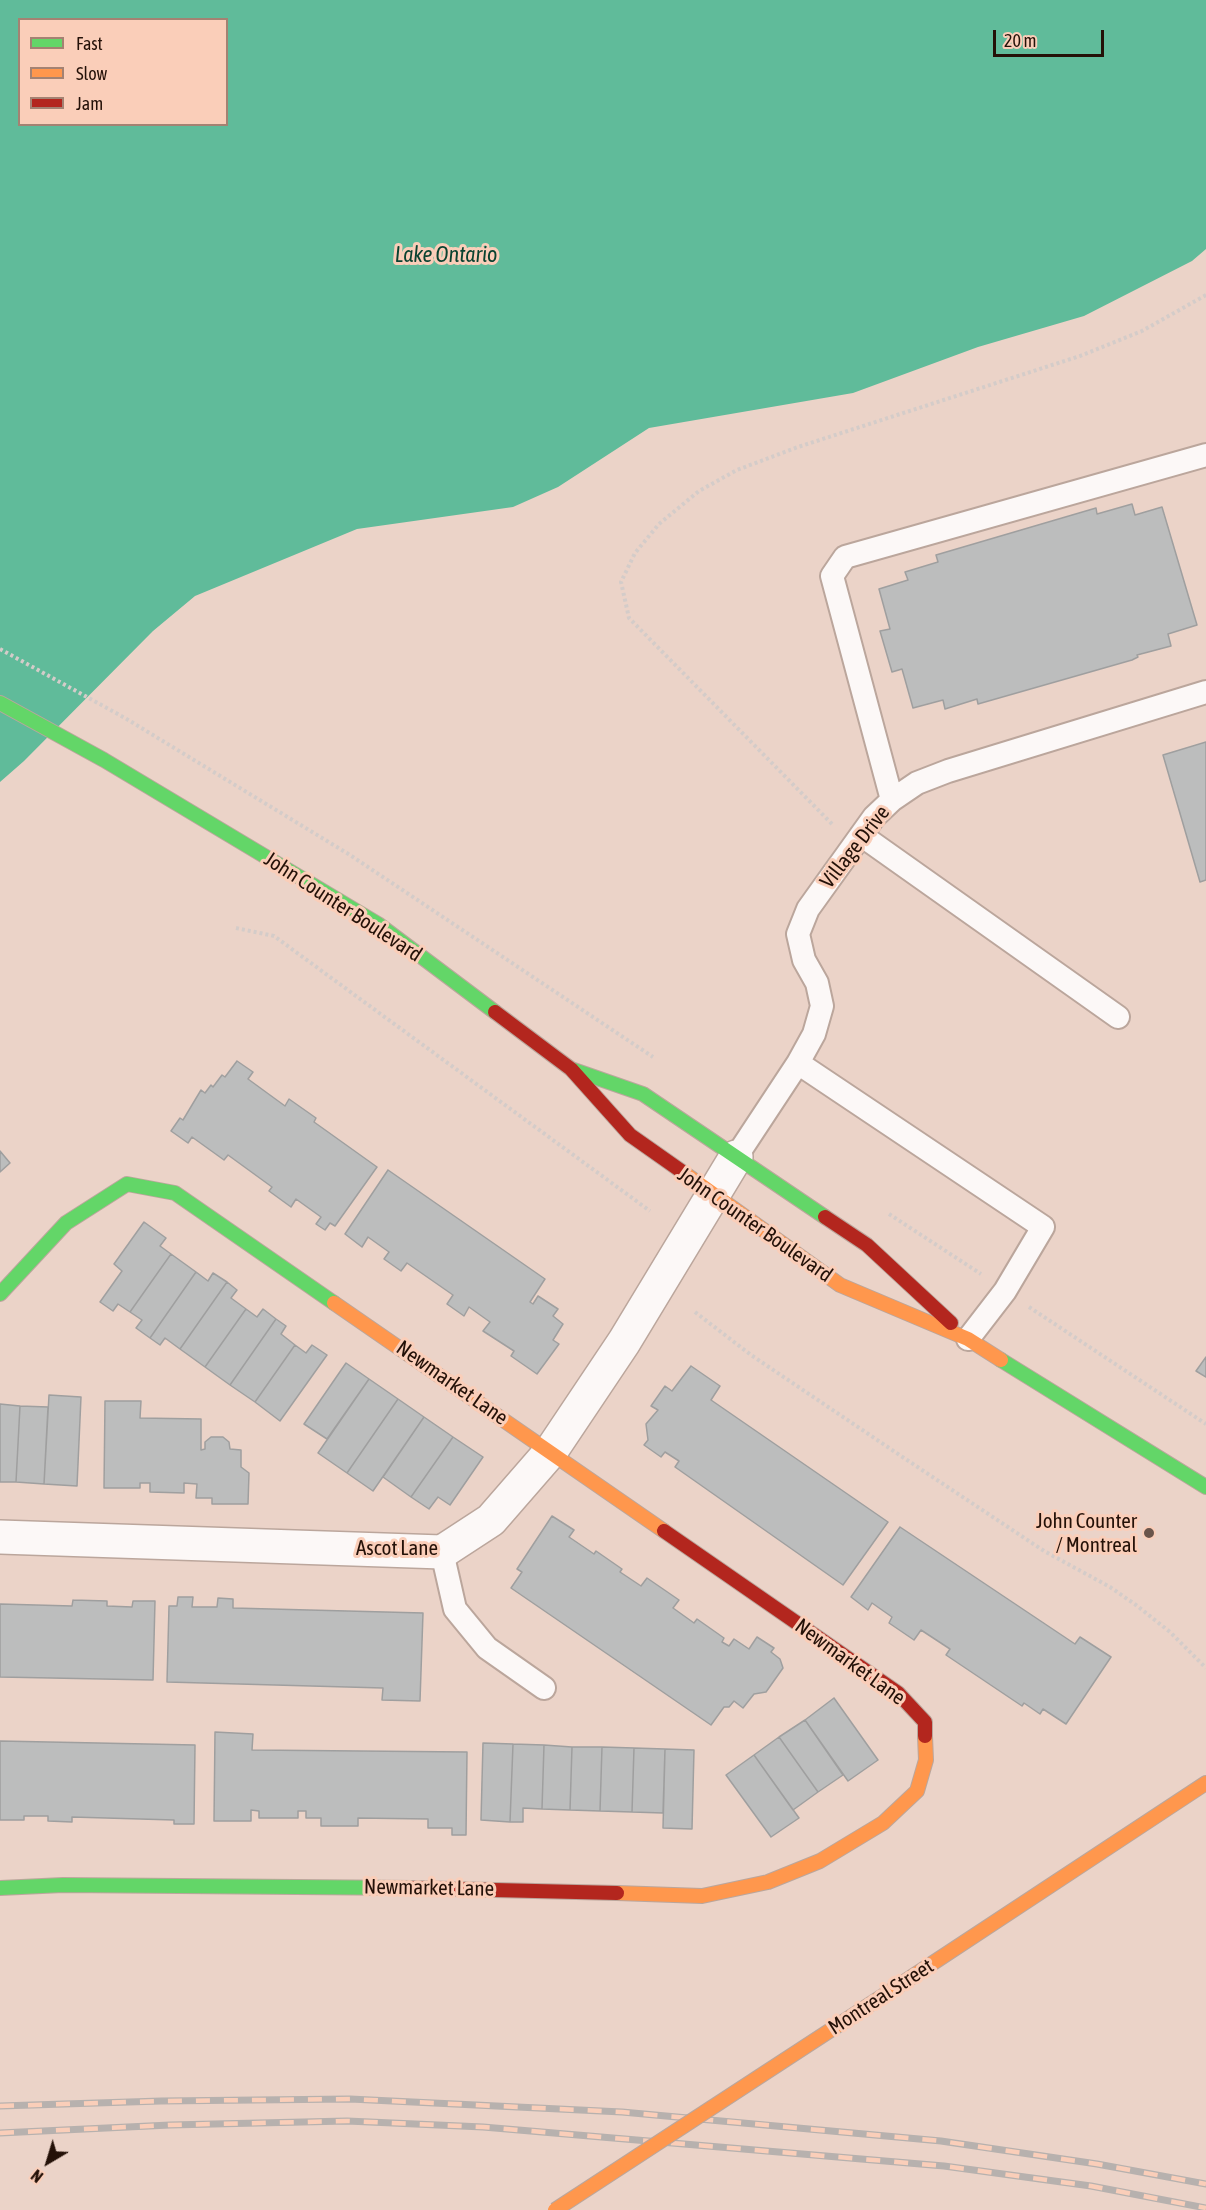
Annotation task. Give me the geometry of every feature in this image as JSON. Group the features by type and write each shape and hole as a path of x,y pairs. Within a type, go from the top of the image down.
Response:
{"main road":[{"name":"John Counter Boulevard","path":"0,704 104,760 378,924 571,1069 630,1135 840,1285 968,1339 1206,1487"},
{"name":"John Counter Boulevard","path":"571,1069 643,1094 867,1245 968,1339"},
{"name":"Newmarket Lane","path":"0,1294 66,1223 126,1184 175,1192 898,1693 925,1722 926,1760 917,1791 883,1823 820,1861 768,1882 702,1896 497,1889 63,1885 0,1888"},
{"name":"Montreal Street","path":"555,2210 1206,1783"}],"street":[{"name":"Ascot Lane","path":"0,1538 442,1552 491,1520 551,1451 603,1376 736,1157"}],"lane":[{"path":"892,800 832,576 845,557 1206,455"},
{"name":"Village Drive","path":"736,1157 798,1063 814,1034 822,1006 817,983 804,960 798,934 808,909 874,817 892,800 917,783 948,771 1206,693"},
{"path":"861,835 1118,1017"},
{"path":"798,1063 1043,1227 1005,1291 968,1339"},
{"path":"442,1552 455,1609 487,1648 544,1688"}],"path":[{"path":"835,826 629,618 621,582 635,553 659,524 699,491 737,470 798,447 1080,356 1142,331 1206,295"},
{"path":"0,649 125,718 350,855 658,1060"},
{"path":"236,928 274,936 650,1211"},
{"path":"695,1312 751,1355 1044,1551 1119,1593 1170,1632 1206,1668"}],"water":[{"name":"Lake Ontario","path":"0,0 1206,0 1206,249 1192,261 1084,316 978,347 853,393 649,428 558,487 513,507 357,529 195,596 153,631 24,761 0,782"}],"building":[{"path":"1132,504 1135,515 1162,507 1197,625 1168,634 1171,646 1137,655 1138,657 1132,660 978,704 977,699 945,709 943,700 913,708 902,669 892,672 880,631 890,629 879,589 908,580 905,572 938,562 936,555 1096,508 1097,514"},
{"path":"1206,742 1206,880 1200,882 1163,755"},
{"path":"237,1061 253,1072 248,1079 285,1106 289,1099 316,1118 314,1122 377,1167 335,1226 330,1223 325,1230 316,1224 321,1217 296,1199 291,1207 269,1191 272,1187 228,1155 224,1160 192,1137 188,1143 171,1131 180,1118 183,1120 201,1090 205,1093 211,1085 213,1087 222,1075 225,1077"},
{"path":"0,1151 10,1163 0,1172"},
{"path":"388,1170 545,1279 530,1302 533,1304 538,1296 558,1309 553,1316 563,1324 553,1340 559,1344 537,1374 511,1356 514,1351 483,1331 490,1322 469,1307 464,1316 447,1304 453,1295 407,1263 401,1271 384,1259 389,1252 368,1237 362,1247 345,1234"},
{"path":"144,1222 166,1238 160,1246 171,1254 130,1312 118,1304 113,1311 100,1302 122,1271 114,1264"},
{"path":"171,1254 196,1272 150,1338 136,1328 142,1320 130,1312"},
{"path":"196,1272 208,1281 213,1273 227,1282 180,1349 165,1338 160,1345 150,1338"},
{"path":"227,1282 237,1290 231,1298 246,1309 205,1367 180,1349"},
{"path":"246,1309 257,1317 263,1309 276,1319 230,1385 205,1367"},
{"path":"276,1319 286,1326 281,1334 295,1345 255,1402 230,1385"},
{"path":"295,1345 306,1353 312,1345 327,1355 280,1421 255,1402"},
{"path":"1206,1357 1206,1377 1196,1371"},
{"path":"346,1363 369,1379 327,1439 304,1424"},
{"path":"691,1366 720,1386 711,1400 888,1522 843,1585 675,1467 679,1461 665,1452 661,1457 644,1445 648,1440 646,1424 658,1410 651,1406 665,1386 672,1391"},
{"path":"369,1379 398,1399 347,1473 318,1453"},
{"path":"49,1395 81,1397 77,1486 44,1484"},
{"path":"398,1399 424,1417 373,1491 347,1473"},
{"path":"105,1401 141,1401 140,1418 201,1419 201,1450 205,1449 205,1442 211,1437 223,1437 229,1442 230,1449 241,1450 241,1467 249,1473 248,1504 212,1504 212,1498 196,1498 197,1484 184,1483 184,1493 150,1492 150,1483 140,1483 140,1488 104,1488"},
{"path":"0,1404 20,1406 16,1482 0,1482"},
{"path":"20,1406 48,1407 44,1484 16,1482"},
{"path":"424,1417 453,1437 411,1497 383,1477"},
{"path":"453,1437 483,1457 450,1505 438,1497 429,1509 411,1497"},
{"path":"552,1516 574,1530 569,1537 594,1554 596,1551 622,1569 620,1572 641,1586 647,1578 679,1600 673,1608 694,1623 697,1619 724,1638 722,1642 729,1646 734,1639 749,1649 757,1637 774,1648 771,1652 780,1659 783,1668 766,1692 754,1694 743,1708 734,1701 729,1707 724,1707 711,1725 511,1588 522,1572 517,1569"},
{"path":"900,1527 1075,1644 1080,1637 1111,1657 1066,1724 1043,1709 1040,1714 1024,1703 1022,1706 946,1655 950,1649 921,1630 914,1640 889,1623 892,1617 872,1603 868,1610 851,1597"},
{"path":"178,1597 193,1597 192,1607 217,1607 218,1598 233,1599 233,1608 423,1613 420,1701 382,1700 383,1688 167,1682 169,1606 177,1606"},
{"path":"73,1600 107,1601 107,1606 132,1607 133,1601 155,1601 153,1680 0,1677 0,1604 72,1606"},
{"path":"834,1698 878,1760 848,1781 805,1720"},
{"path":"805,1720 843,1775 818,1792 779,1737"},
{"path":"215,1732 253,1734 252,1750 467,1752 466,1835 452,1835 452,1828 428,1828 428,1819 358,1818 358,1826 321,1826 321,1818 306,1818 306,1811 298,1811 298,1818 259,1818 259,1811 251,1810 251,1821 214,1821"},
{"path":"779,1737 818,1792 793,1810 754,1755"},
{"path":"0,1741 195,1745 194,1824 174,1824 174,1820 72,1817 72,1822 48,1821 48,1816 24,1816 24,1820 0,1820"},
{"path":"483,1743 513,1744 510,1822 481,1820"},
{"path":"513,1744 544,1745 542,1809 523,1808 523,1822 510,1822"},
{"path":"544,1745 572,1747 570,1810 542,1809"},
{"path":"572,1747 602,1747 600,1811 570,1810"},
{"path":"602,1747 634,1748 632,1812 600,1811"},
{"path":"634,1748 665,1749 663,1813 632,1812"},
{"path":"665,1749 694,1750 692,1829 663,1828"},
{"path":"754,1755 799,1818 771,1837 726,1775"}],"railway":[{"path":"0,2106 350,2099 622,2112 941,2141 1097,2164 1206,2184"},
{"path":"0,2133 170,2125 347,2121 483,2127 944,2166 1091,2186 1206,2208"}],"traffic: fast":[{"path":"0,703 104,760 378,924 495,1012"},
{"path":"574,1070 643,1094 825,1217"},
{"path":"0,1294 66,1223 127,1184 175,1193 334,1303"},
{"path":"1001,1360 1206,1487"},
{"path":"0,1888 63,1885 413,1888"}],"traffic: slow":[{"path":"684,1173 840,1285 968,1339 1001,1360"},
{"path":"334,1303 664,1531"},
{"path":"617,1893 702,1896 768,1882 820,1861 883,1823 917,1791 926,1760 925,1736"},
{"path":"892,1990 1206,1783"},
{"path":"555,2210 892,1990"}],"traffic: jam":[{"path":"495,1012 571,1069 630,1135 684,1173"},
{"path":"825,1217 867,1245 951,1323"},
{"path":"664,1531 898,1693 925,1722 925,1736"},
{"path":"413,1888 617,1893"}],"place":[{"name":"John Counter / Montreal","path":"1149,1533"}]}
